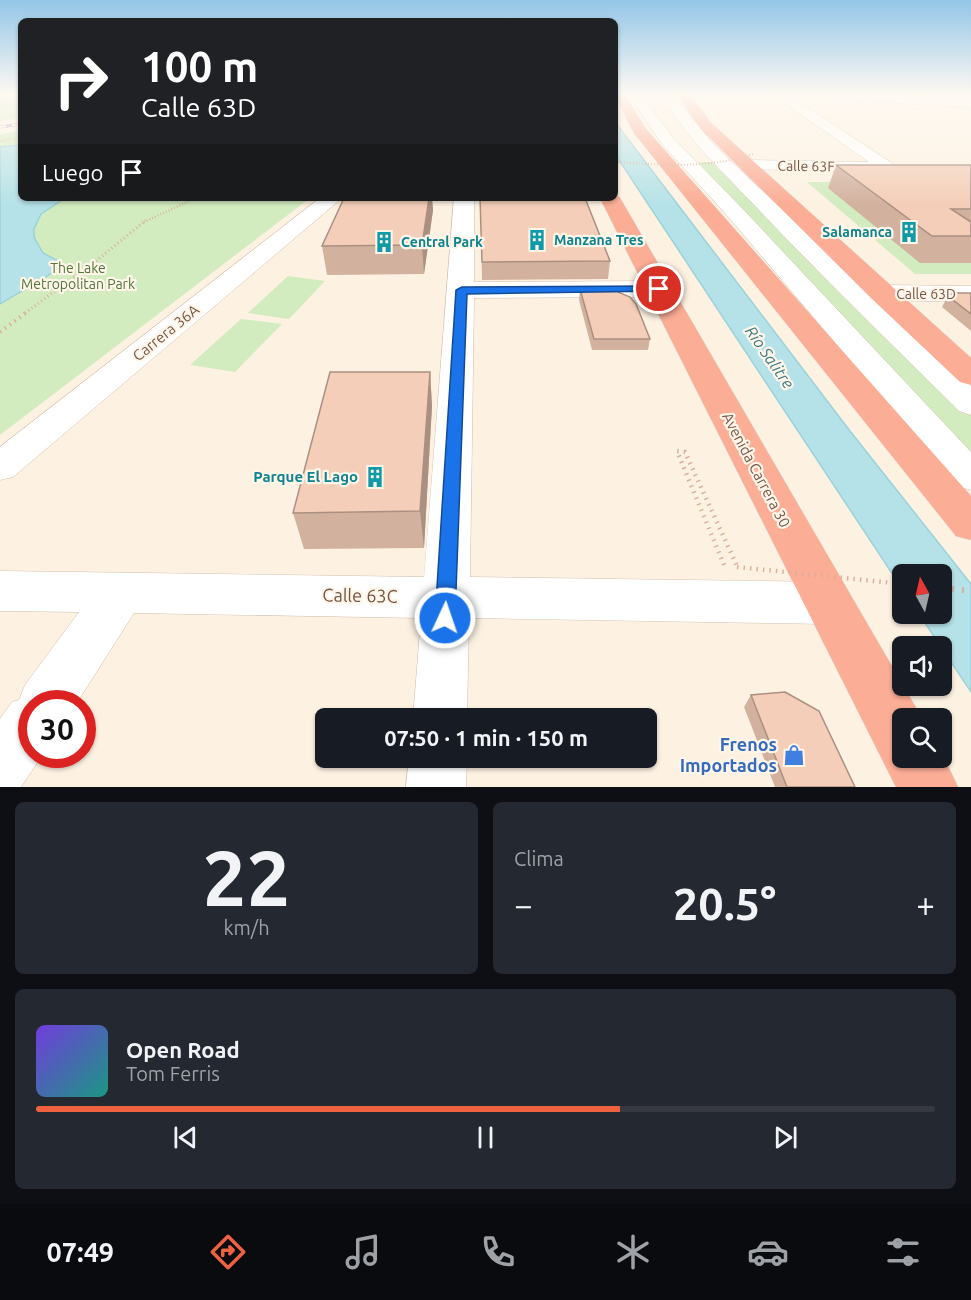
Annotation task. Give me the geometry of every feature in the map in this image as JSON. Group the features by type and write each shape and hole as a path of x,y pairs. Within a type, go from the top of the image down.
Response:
{"highway":[{"path":"640,132 971,524"},
{"path":"714,132 751,160 881,293 971,375"},
{"name":"Avenida Carrera 30","path":"612,201 892,721"},
{"path":"918,768 928,787"}],"street":[{"path":"659,132 732,209 971,476"},
{"path":"692,132 802,243 971,404"},
{"name":"Calle 63F","path":"751,160 895,167 837,132"},
{"name":"Carrera 36A","path":"0,467 328,201"},
{"path":"440,708 462,290 464,201"},
{"path":"462,290 659,289"},
{"name":"Calle 63D","path":"881,293 971,294"},
{"name":"Calle 63C","path":"0,591 827,603"},
{"path":"54,690 121,593"},
{"path":"0,767 18,742"},
{"path":"436,787 437,768"}],"path":[{"path":"0,141 18,138"},
{"path":"618,162 687,164 751,160"},
{"path":"0,332 95,262 146,220 189,201"},
{"path":"723,562 677,451 685,452 737,567 892,583"},
{"path":"952,589 971,591"}],"green space":[{"name":"The Lake Metropolitan Park","path":"18,132 18,201 306,201 0,435 0,134"},
{"path":"698,162 712,162 971,412 971,465"},
{"path":"807,182 971,182 920,263 971,263 971,274 915,274"},
{"path":"288,276 325,281 289,319 248,313"},
{"path":"241,319 282,324 235,372 190,365"}],"water":[{"name":"Río Salitre","path":"618,132 622,132 850,431 971,584 971,692 952,664 952,636 934,636 926,624 952,624 952,564 892,564 892,573 618,159"},
{"path":"18,145 18,201 60,201 41,214 34,229 34,237 43,253 62,263 59,269 0,304 0,147"}],"building":[{"path":"836,165 971,165 971,209 951,209 971,222 971,236 932,236"},
{"path":"343,201 429,201 422,245 322,246"},
{"name":"Manzana Tres","path":"480,201 586,201 610,261 482,262"},
{"path":"580,289 617,289 618,292 630,297 636,304 650,339 594,339"},
{"path":"953,293 971,293 971,314 948,296"},
{"name":"Parque El Lago","path":"330,372 430,372 420,511 293,513"},
{"name":"Frenos Importados","path":"785,692 819,711 855,787 787,787 751,695"}],"place":[{"name":"Salamanca","path":"909,232"},
{"name":"Manzana Tres","path":"537,240"},
{"name":"Central Park","path":"384,242"},
{"name":"Parque El Lago","path":"375,477"},
{"name":"Frenos Importados","path":"794,755"}],"route":[{"path":"445,618 462,290 659,289"}]}
